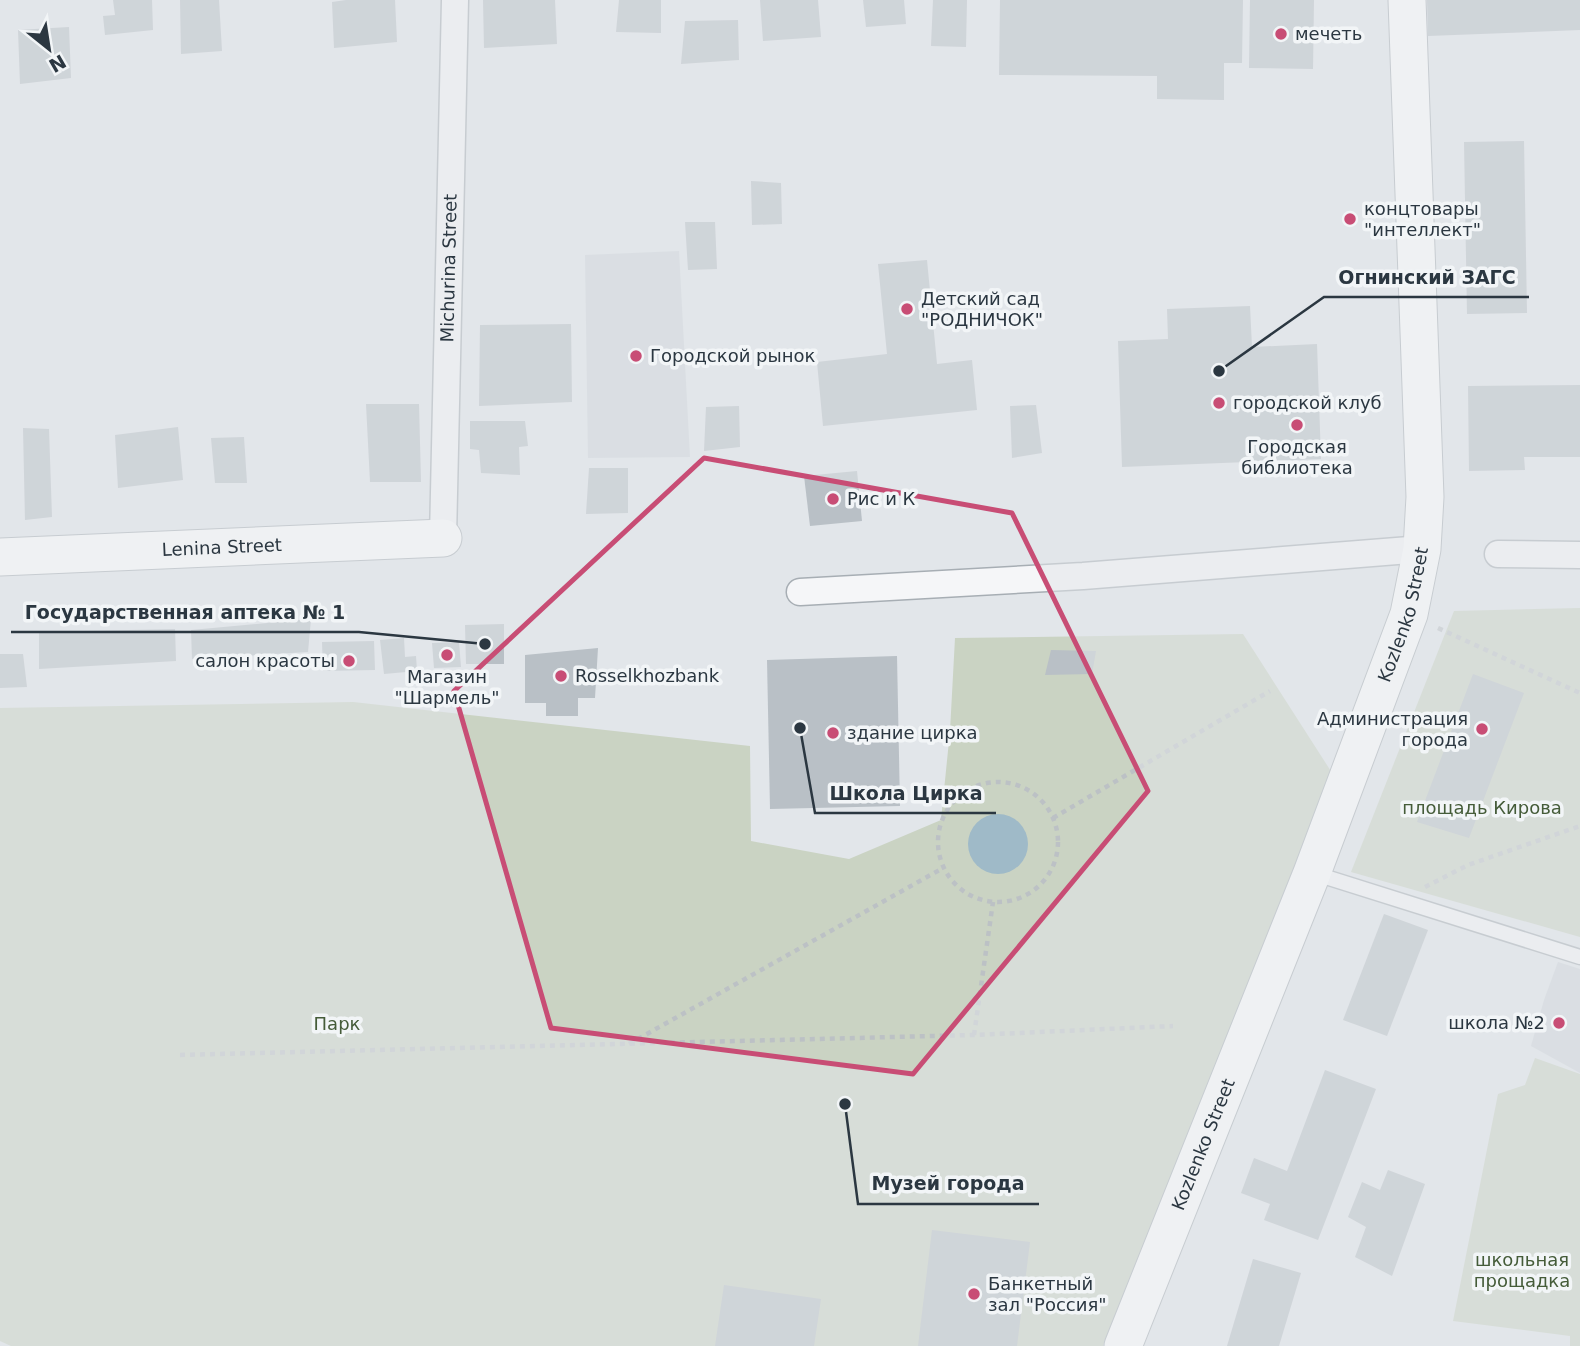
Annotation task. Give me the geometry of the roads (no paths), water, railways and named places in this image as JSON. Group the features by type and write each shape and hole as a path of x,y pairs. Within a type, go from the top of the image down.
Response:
{"street":[{"name":"Michurina Street","path":"443,538 455,0"},
{"name":"Kozlenko Street","path":"1123,1346 1312,873 1409,614 1422,549 1424,484 1406,1"},
{"name":"Lenina Street","path":"0,557 443,538"},
{"path":"800,592 1083,576 1422,549"},
{"path":"1498,554 1580,555"}],"lane":[{"path":"1312,873 1580,957"}],"water":[{"path":"992,814 1004,814 1020,822 1026,832 1026,856 1020,866 1004,874 992,874 976,866 968,850 968,838 976,822"}],"place":[{"name":"мечеть","path":"1281,34"},
{"name":"концтовары \"интеллект\"","path":"1350,219"},
{"name":"Детский сад \"РОДНИЧОК\"","path":"907,309"},
{"name":"Городской рынок","path":"636,356"},
{"name":"Огнинский ЗАГС","path":"1219,371"},
{"name":"городской клуб","path":"1219,403"},
{"name":"Городская библиотека","path":"1297,425"},
{"name":"Рис и К","path":"833,499"},
{"name":"Государственная аптека № 1","path":"485,644"},
{"name":"Магазин \"Шармель\"","path":"447,655"},
{"name":"салон красоты","path":"349,661"},
{"name":"Rosselkhozbank","path":"561,676"},
{"name":"Школа Цирка","path":"800,728"},
{"name":"Администрация города","path":"1482,729"},
{"name":"здание цирка","path":"833,733"},
{"name":"школа №2","path":"1559,1023"},
{"name":"Музей города","path":"845,1104"},
{"name":"Банкетный зал \"Россия\"","path":"974,1294"}],"park label":[{"name":"площадь Кирова","path":"1482,808"},
{"name":"Парк","path":"337,1024"},
{"name":"школьная прощадка","path":"1522,1270"}]}
